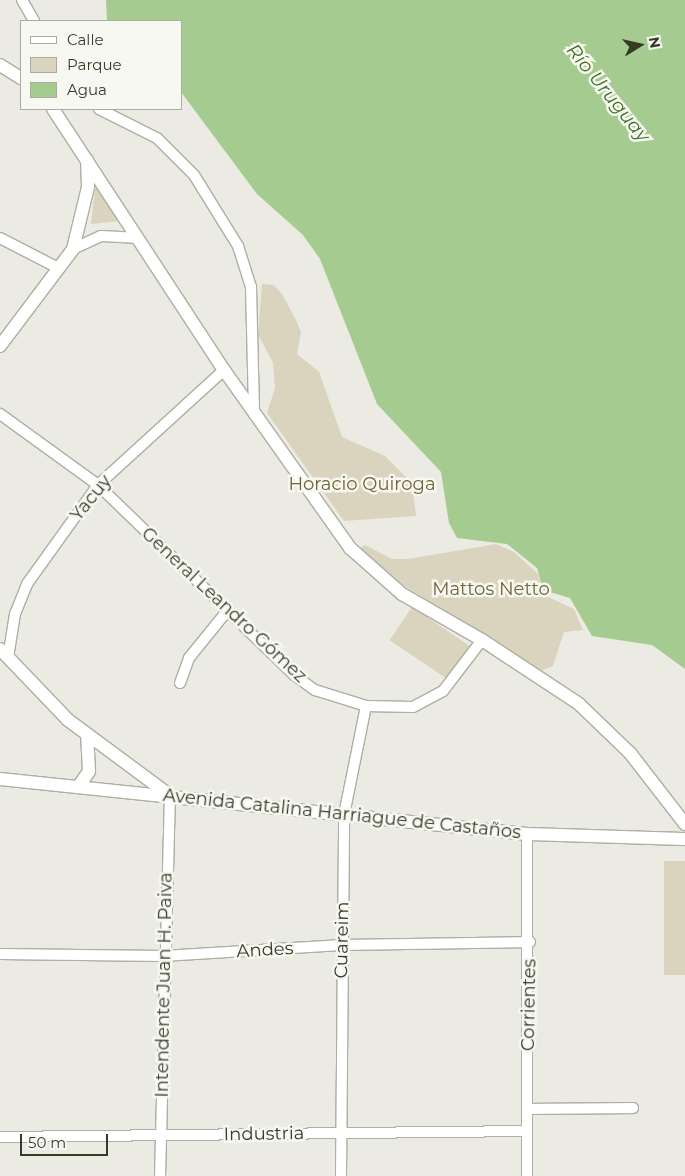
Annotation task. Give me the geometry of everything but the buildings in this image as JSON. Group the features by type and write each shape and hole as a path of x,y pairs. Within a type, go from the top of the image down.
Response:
{"street":[{"path":"22,0 33,20"},
{"path":"0,65 20,77"},
{"path":"54,110 135,238 254,414 373,572 482,640 606,727 685,824"},
{"path":"101,110 158,138 194,175 238,246 251,287 254,414"},
{"path":"0,346 73,249 88,187 86,159"},
{"path":"73,249 101,236 135,238"},
{"path":"0,238 58,268"},
{"name":"Yacuy","path":"4,654 15,614 27,584 98,485 224,370"},
{"name":"General Leandro Gómez","path":"0,414 98,485 227,611 315,690 366,706 413,707 430,701 482,640"},
{"path":"180,682 189,658 227,611"},
{"path":"4,654 87,736 170,794"},
{"name":"Cuareim","path":"340,1176 344,815 366,706"},
{"path":"78,787 89,771 87,736"},
{"name":"Avenida Catalina Harriague de Castaños","path":"0,779 170,794 527,834 685,839"},
{"name":"Intendente Juan H. Paiva","path":"160,1176 163,956 170,794"},
{"name":"Corrientes","path":"527,834 530,942 527,1176"},
{"name":"Andes","path":"0,954 163,956 342,945 530,942"},
{"path":"528,1109 633,1108"},
{"name":"Industria","path":"0,1137 527,1131"}],"green space":[{"path":"96,182 119,221 91,224"},
{"name":"Horacio Quiroga","path":"262,284 274,285 282,294 296,320 301,332 297,354 319,372 342,437 385,456 412,483 416,516 344,521 267,413 275,388 273,363 258,334"},
{"name":"Mattos Netto","path":"496,544 514,552 538,574 544,595 574,609 583,630 564,632 553,666 541,671 387,575 359,549 365,545 392,559 408,559"},
{"path":"412,607 470,646 448,679 390,640"},
{"path":"664,861 685,861 685,975 664,975"}],"water":[{"name":"Río Uruguay","path":"106,0 685,0 685,669 652,645 592,636 570,598 543,590 537,568 507,544 457,538 449,523 441,472 377,404 320,259 303,235 257,194 182,93 182,20 107,20"}]}
